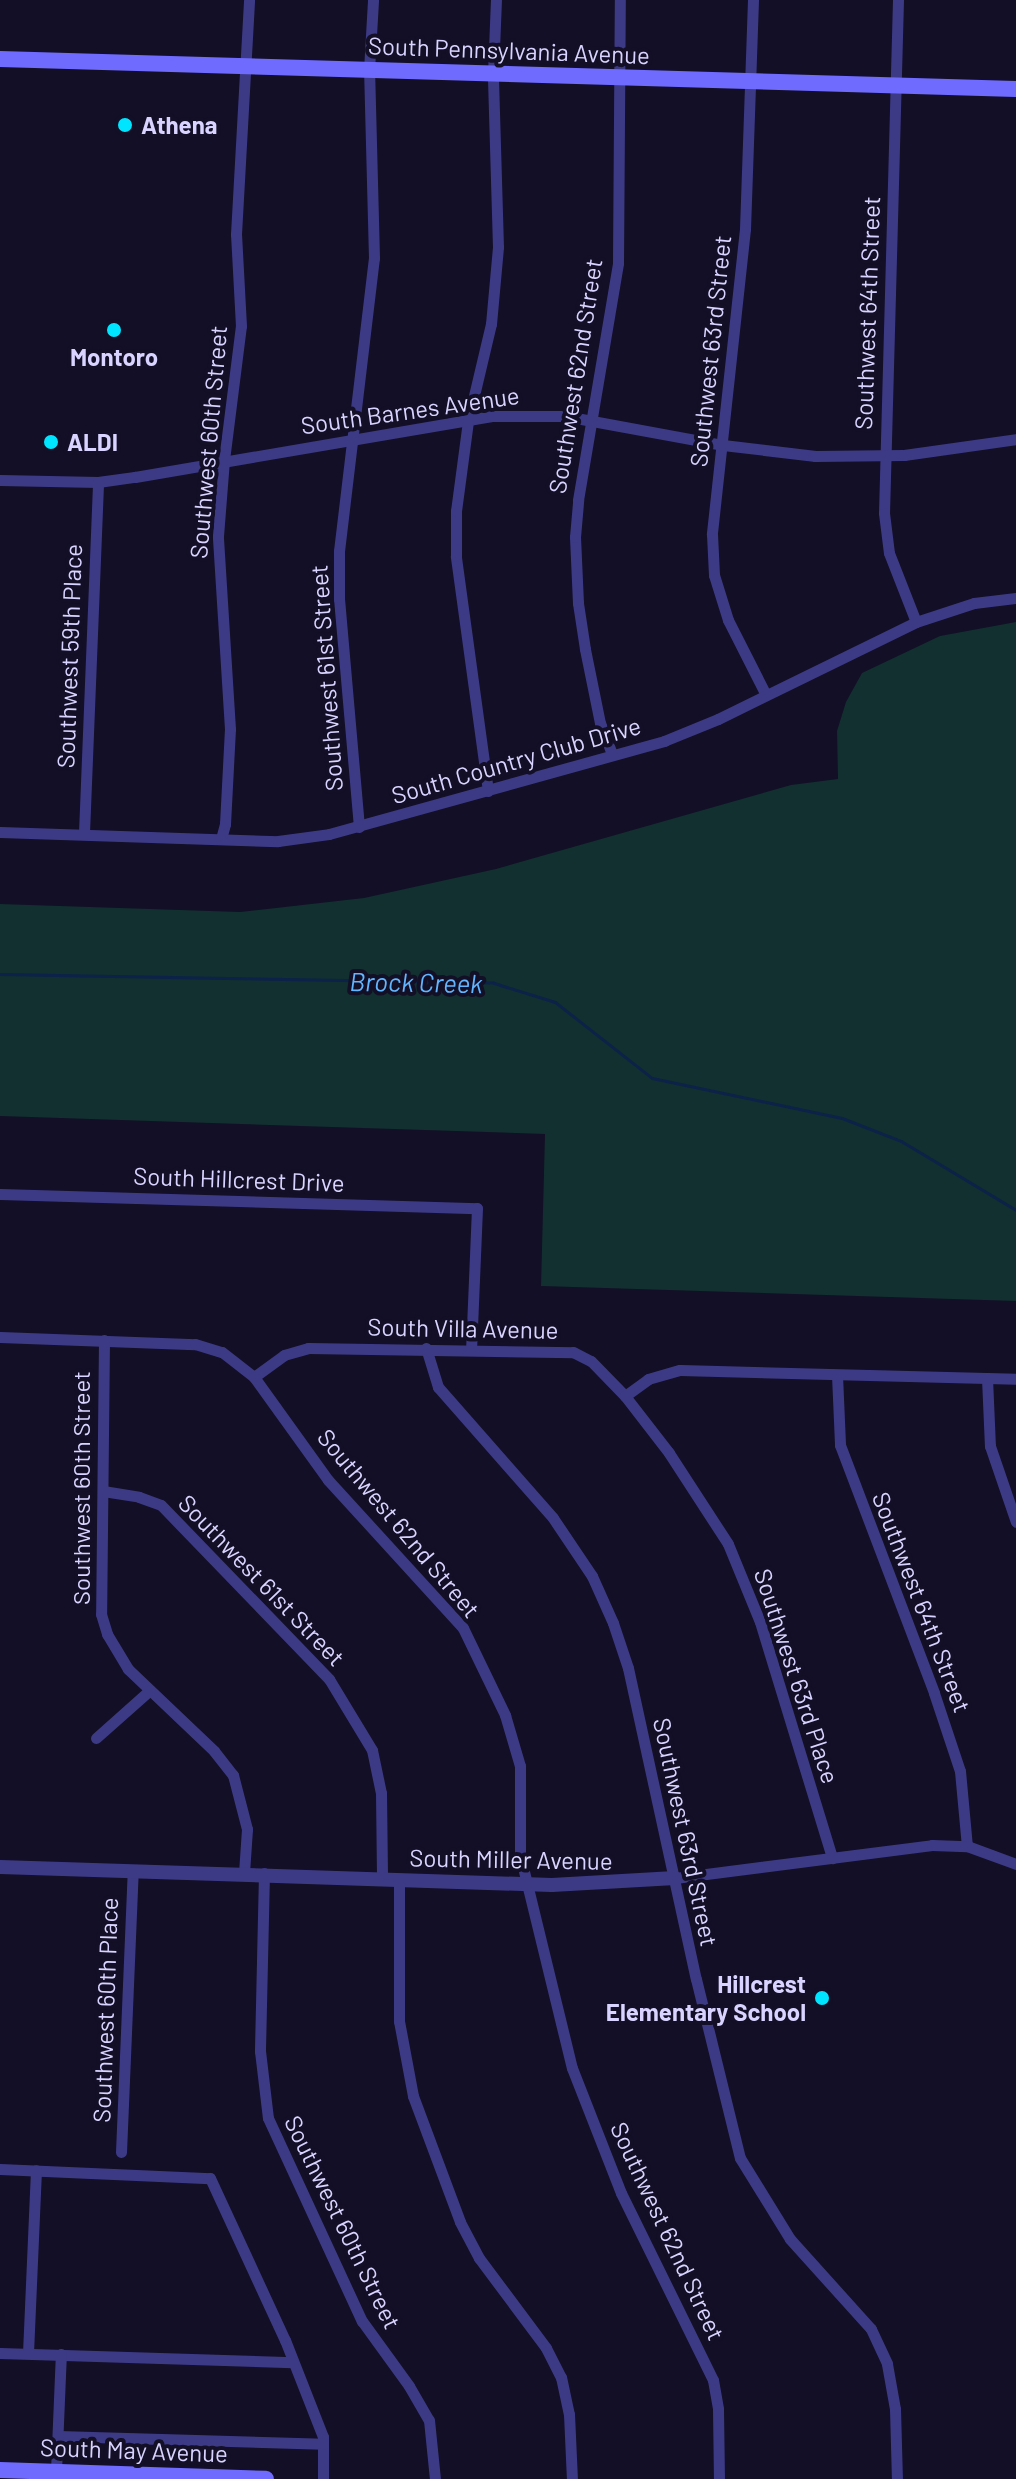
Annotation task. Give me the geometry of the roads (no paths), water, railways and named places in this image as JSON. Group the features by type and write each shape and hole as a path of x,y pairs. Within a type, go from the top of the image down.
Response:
{"main road":[{"name":"South Pennsylvania Avenue","path":"0,59 1016,89"},
{"name":"South May Avenue","path":"0,2470 266,2479"}],"street":[{"name":"Southwest 60th Street","path":"221,839 225,824 230,729 218,566 224,460 241,326 236,234 249,0"},
{"name":"Southwest 61st Street","path":"359,827 339,599 339,551 374,258 369,70 373,0"},
{"path":"488,791 456,556 456,511 468,421 491,324 498,247 493,74 496,0"},
{"name":"Southwest 62nd Street","path":"612,754 600,723 578,603 578,500 618,263 620,0"},
{"name":"Southwest 63rd Street","path":"753,0 745,229 712,534 714,575 728,620 766,695"},
{"name":"Southwest 64th Street","path":"898,0 884,513 889,553 916,622"},
{"name":"South Barnes Avenue","path":"0,480 98,482 350,439 530,415 591,421 723,445 815,456 884,455 1016,439"},
{"name":"Southwest 59th Place","path":"84,833 98,482"},
{"name":"South Country Club Drive","path":"0,832 278,841 359,827 664,741 916,622 963,605 1016,598"},
{"name":"South Hillcrest Drive","path":"0,1194 477,1208 471,1350"},
{"path":"0,1337 195,1344 222,1352 254,1377"},
{"name":"Southwest 60th Street","path":"104,1340 101,1614 107,1634 128,1669 214,1751 233,1775 247,1829 244,1873"},
{"name":"South Villa Avenue","path":"254,1377 284,1355 308,1348 573,1352 591,1361 625,1396"},
{"name":"Southwest 63rd Street","path":"426,1348 438,1387 553,1518 592,1576 628,1668 725,2108 740,2158 790,2239 871,2329 887,2364 895,2409 897,2479"},
{"path":"625,1396 648,1379 680,1370 1016,1379"},
{"name":"Southwest 64th Street","path":"837,1375 840,1445 934,1693 960,1771 967,1846"},
{"name":"Southwest 62nd Street","path":"254,1377 328,1480 456,1619 485,1668 505,1715 520,1766 520,1855 572,2068 621,2193 713,2380 718,2409 719,2479"},
{"path":"987,1378 986,1416 990,1446 1016,1522"},
{"name":"Southwest 63rd Place","path":"625,1396 677,1464 728,1544 760,1622 832,1858"},
{"name":"Southwest 61st Street","path":"103,1491 117,1491 161,1505 329,1679 372,1750 381,1793 382,1876"},
{"path":"96,1738 150,1690"},
{"name":"South Miller Avenue","path":"0,1867 612,1883 675,1878 932,1845 967,1846 1016,1864"},
{"name":"Southwest 60th Place","path":"121,2152 133,1870"},
{"name":"Southwest 60th Street","path":"264,1873 260,2051 268,2118 362,2321 409,2386 429,2420 435,2479"},
{"path":"399,1879 399,2021 413,2096 466,2234 479,2258 538,2336 561,2377 569,2414 572,2479"},
{"path":"0,2169 210,2178 293,2362 323,2444 323,2479"},
{"path":"28,2353 36,2170"},
{"path":"0,2353 293,2362"},
{"path":"56,2471 61,2354"},
{"path":"58,2436 323,2444"}],"waterway":[{"name":"Brock Creek","path":"0,974 494,983 555,1002 652,1078 842,1118 901,1141 1016,1210"}],"place":[{"name":"Athena","path":"125,125"},
{"name":"Montoro","path":"114,330"},
{"name":"ALDI","path":"51,442"},
{"name":"Hillcrest Elementary School","path":"822,1998"}]}
